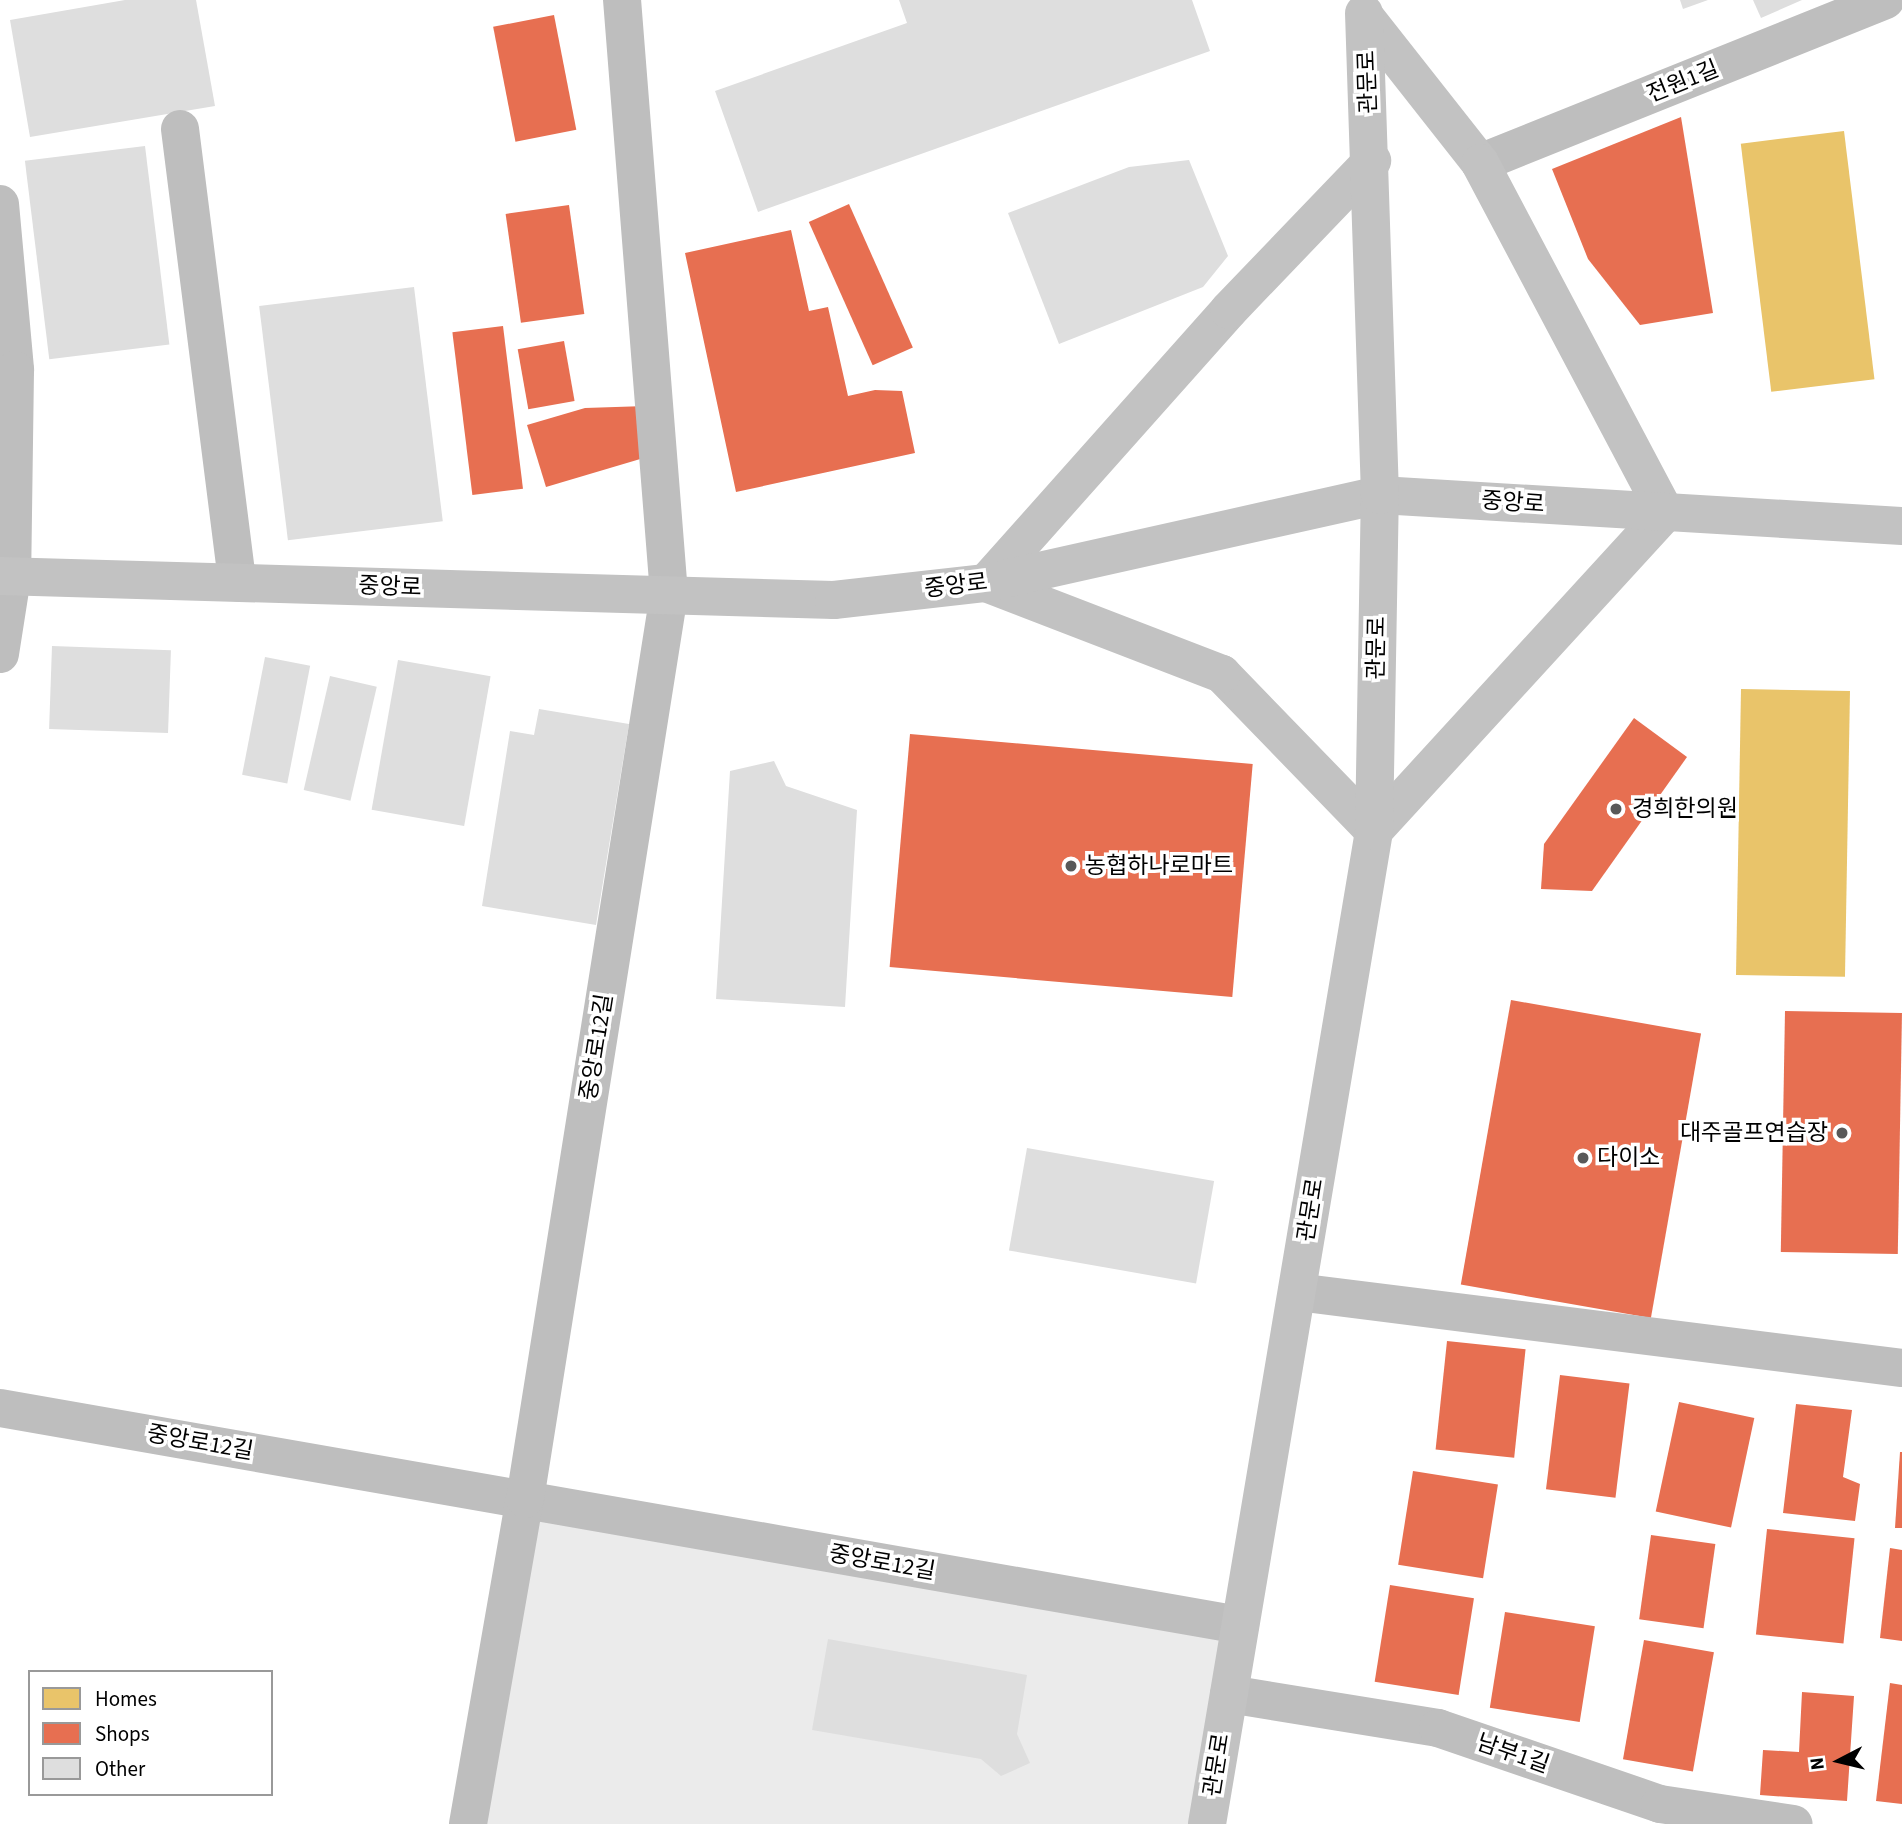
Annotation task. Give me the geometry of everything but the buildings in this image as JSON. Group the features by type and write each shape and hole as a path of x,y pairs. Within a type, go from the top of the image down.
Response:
{"street":[{"name":"중앙로12길","path":"468,1824 524,1499 669,594 622,0"},
{"name":"전원1길","path":"1480,163 1885,0"},
{"path":"1363,9 1480,163 1665,513 1374,831 1222,674 986,583 1229,310 1372,161"},
{"name":"관문로","path":"1207,1824 1374,831 1380,495 1372,161 1363,9"},
{"path":"180,129 237,582"},
{"path":"0,204 15,370 0,654"},
{"name":"중앙로","path":"6,576 834,600 986,583 1380,495 1902,526"},
{"path":"1297,1292 1902,1368"},
{"name":"중앙로12길","path":"0,1408 1240,1625"},
{"name":"남부1길","path":"1229,1694 1438,1728 1660,1804 1794,1824"}],"shaded area":[{"path":"525,1499 1240,1625 1207,1824 468,1824"}],"place":[{"name":"경희한의원","path":"1616,809"},
{"name":"농협하나로마트","path":"1071,866"},
{"name":"대주골프연습장","path":"1842,1133"},
{"name":"다이소","path":"1583,1158"}]}
